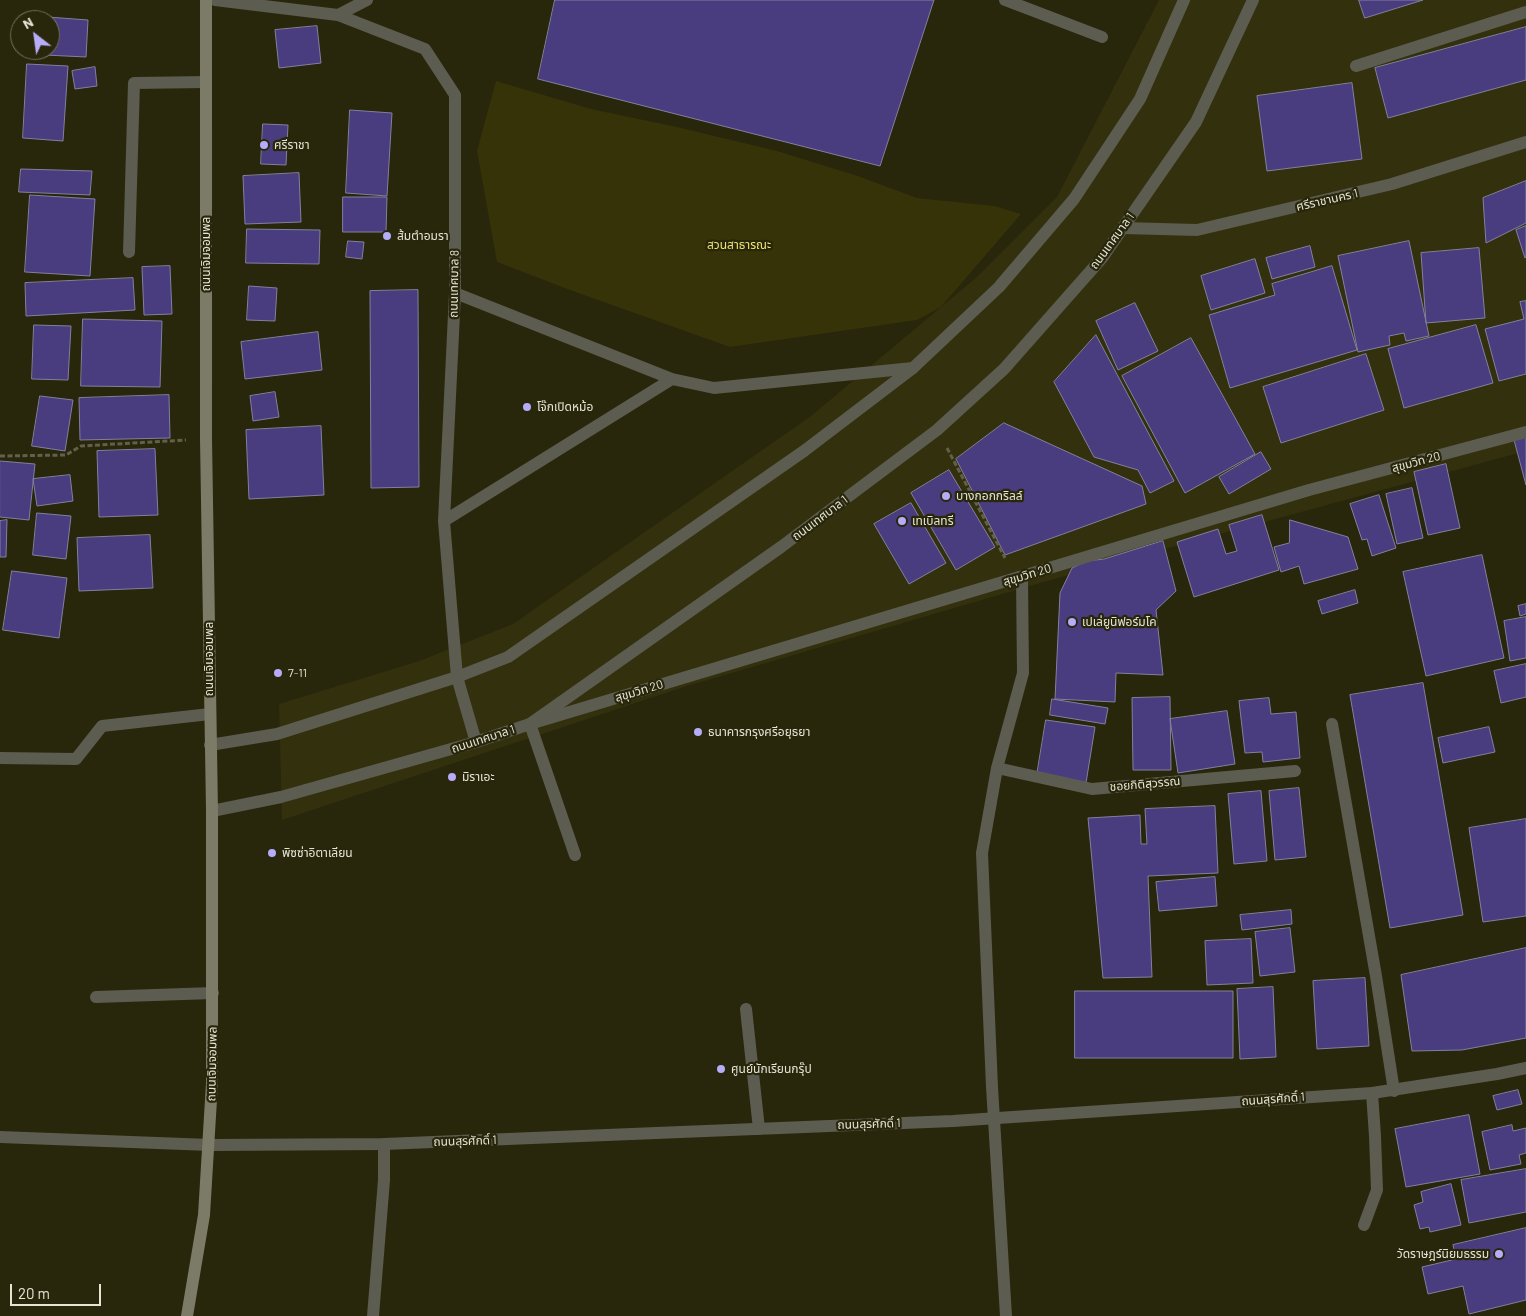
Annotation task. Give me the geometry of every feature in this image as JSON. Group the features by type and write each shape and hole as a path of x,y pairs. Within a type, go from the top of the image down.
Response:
{"main road":[{"name":"ถนนเจิมจอมพล","path":"187,1316 204,1215 210,1145 212,1083 212,811 206,439 206,0"}],"street":[{"name":"ถนนเทศบาล 8","path":"214,0 338,15 425,49 455,95 455,293 444,521 456,677 476,742"},
{"path":"338,15 367,0"},
{"path":"1005,0 1102,37"},
{"path":"210,744 277,734 456,677 508,657 804,451 912,368 999,286 1074,199 1140,99 1184,0"},
{"name":"ถนนเทศบาล 1","path":"212,811 281,797 476,742 530,724 781,547 937,430 1004,369 1102,258 1196,122 1253,0"},
{"path":"1356,66 1526,12"},
{"path":"129,252 134,83 206,82"},
{"name":"ศรีราชานคร 1","path":"1122,228 1197,230 1392,184 1526,142"},
{"path":"455,293 672,379 714,388 912,368"},
{"path":"444,521 672,379"},
{"name":"สุขุมวิท 20","path":"530,724 1309,490 1526,432"},
{"path":"1006,1316 994,1118 982,853 998,768 1023,673 1019,578"},
{"path":"0,758 76,759 102,726 210,714"},
{"path":"530,724 575,855"},
{"path":"1332,724 1375,967 1394,1091"},
{"name":"ชอยกิติสุวรรณ","path":"998,768 1092,789 1295,771"},
{"path":"96,997 212,993"},
{"path":"746,1009 759,1129"},
{"name":"ถนนสุรศักดิ์ 1","path":"0,1137 210,1145 384,1144 952,1121 1394,1091 1526,1068"},
{"path":"1364,1225 1376,1190 1372,1093"},
{"path":"373,1316 384,1180 384,1144"}],"path":[{"path":"937,430 1019,578"},
{"path":"0,456 66,455 81,446 206,439"}],"shaded area":[{"path":"1159,0 1526,0 1526,451 1040,583 684,687 282,820 279,704 419,661 513,624 811,416 978,276 1057,197"}],"green space":[{"name":"สวนสาธารณะ","path":"496,81 591,109 777,151 858,176 917,198 994,206 1021,214 941,307 917,320 730,347 497,262 477,151"}],"building":[{"path":"555,0 934,0 880,166 538,79"},
{"path":"1359,0 1423,0 1365,18"},
{"path":"60,18 88,20 86,57 60,56"},
{"path":"317,26 321,63 279,68 275,30"},
{"path":"1526,27 1526,80 1388,118 1375,68"},
{"path":"27,64 68,66 63,141 23,138"},
{"path":"95,67 97,86 75,89 72,71"},
{"path":"1352,83 1362,159 1267,171 1257,96"},
{"path":"350,110 392,113 387,196 346,193"},
{"path":"263,124 288,125 286,165 261,164"},
{"path":"21,169 92,171 90,195 19,192"},
{"path":"299,173 301,222 245,224 243,176"},
{"path":"1526,181 1526,223 1486,243 1483,198"},
{"path":"30,195 95,199 90,276 25,272"},
{"path":"343,197 387,197 386,232 343,232"},
{"path":"1526,226 1526,257 1525,258 1516,230"},
{"path":"247,229 320,230 319,264 246,263"},
{"path":"348,241 364,242 362,259 346,257"},
{"path":"1409,241 1429,336 1406,341 1404,333 1389,336 1390,345 1358,352 1338,256"},
{"path":"1310,246 1315,267 1272,279 1266,258"},
{"path":"1479,248 1485,318 1426,323 1421,253"},
{"path":"1255,259 1265,293 1211,310 1201,276"},
{"path":"170,266 172,314 144,315 142,267"},
{"path":"1332,266 1357,350 1230,388 1209,315 1275,295 1272,284"},
{"path":"133,278 135,310 26,316 25,283"},
{"path":"249,286 277,288 275,321 247,320"},
{"path":"418,290 419,487 371,488 370,291"},
{"path":"1526,301 1526,374 1499,381 1485,329 1524,319 1520,302"},
{"path":"1135,303 1158,351 1118,370 1096,321"},
{"path":"83,319 162,321 160,387 81,386"},
{"path":"34,325 71,326 68,380 32,379"},
{"path":"1476,325 1493,383 1404,408 1388,349"},
{"path":"318,332 322,370 245,379 241,342"},
{"path":"1096,335 1174,481 1150,493 1138,470 1094,457 1054,382"},
{"path":"1191,338 1255,454 1185,493 1122,376"},
{"path":"1366,354 1384,410 1281,443 1263,387"},
{"path":"275,392 279,417 253,421 250,396"},
{"path":"169,395 170,438 80,440 79,398"},
{"path":"40,396 73,400 65,451 32,446"},
{"path":"1004,423 1142,486 1146,504 1005,555 956,459"},
{"path":"321,426 324,495 249,499 246,430"},
{"path":"1526,436 1526,485 1514,440"},
{"path":"155,449 158,515 99,517 97,451"},
{"path":"1261,452 1271,469 1229,494 1219,477"},
{"path":"0,461 35,464 29,520 0,517"},
{"path":"1446,464 1460,528 1428,535 1414,472"},
{"path":"949,470 995,547 956,570 911,493"},
{"path":"70,475 73,501 37,506 33,479"},
{"path":"1412,488 1423,538 1397,544 1386,494"},
{"path":"1379,495 1396,548 1372,556 1367,539 1362,540 1350,504"},
{"path":"911,503 946,563 909,584 874,524"},
{"path":"37,513 71,516 66,559 33,555"},
{"path":"1262,515 1279,570 1194,597 1177,542 1218,529 1226,554 1237,551 1229,525"},
{"path":"7,520 6,557 0,557 0,521"},
{"path":"1290,520 1348,537 1358,569 1304,584 1299,566 1281,572 1274,547 1289,543"},
{"path":"150,535 153,588 79,591 77,538"},
{"path":"1163,541 1176,591 1156,610 1163,675 1116,673 1115,702 1055,699 1060,593 1072,568 1087,561 1104,559"},
{"path":"1482,555 1504,658 1426,676 1403,572"},
{"path":"12,571 67,578 59,638 3,630"},
{"path":"1355,590 1358,603 1322,614 1318,601"},
{"path":"1526,604 1526,614 1520,616 1518,606"},
{"path":"1526,617 1526,658 1510,661 1504,621"},
{"path":"1526,664 1526,697 1501,703 1494,671"},
{"path":"1423,683 1463,915 1390,928 1350,695"},
{"path":"1170,697 1171,770 1133,770 1132,698"},
{"path":"1269,698 1271,714 1296,712 1300,758 1263,762 1262,752 1245,753 1239,701"},
{"path":"1052,699 1108,708 1105,724 1050,715"},
{"path":"1227,711 1235,764 1178,773 1170,719"},
{"path":"1046,720 1095,727 1086,783 1037,775"},
{"path":"1489,727 1495,752 1443,763 1438,738"},
{"path":"1299,788 1306,857 1275,860 1269,791"},
{"path":"1261,791 1267,861 1234,864 1228,794"},
{"path":"1215,806 1218,873 1148,876 1152,977 1103,978 1088,818 1140,815 1141,844 1147,844 1145,809"},
{"path":"1526,819 1526,916 1483,922 1469,828"},
{"path":"1215,877 1217,906 1159,911 1156,882"},
{"path":"1291,910 1292,924 1242,930 1240,915"},
{"path":"1290,928 1295,972 1260,976 1255,932"},
{"path":"1251,939 1253,983 1207,985 1205,941"},
{"path":"1526,948 1526,1038 1462,1050 1412,1051 1401,975"},
{"path":"1365,978 1369,1046 1317,1049 1313,981"},
{"path":"1273,987 1276,1057 1240,1059 1237,989"},
{"path":"1075,991 1233,991 1233,1058 1075,1058"},
{"path":"1518,1090 1522,1104 1497,1110 1493,1096"},
{"path":"1469,1115 1480,1174 1406,1187 1395,1129"},
{"path":"1512,1125 1513,1131 1526,1128 1526,1153 1519,1155 1521,1164 1490,1170 1482,1132"},
{"path":"1526,1169 1526,1212 1469,1223 1461,1180"},
{"path":"1451,1184 1461,1225 1430,1232 1429,1227 1420,1229 1414,1205 1423,1202 1421,1192"},
{"path":"1526,1228 1526,1300 1469,1314 1463,1286 1428,1294 1422,1267 1456,1259 1453,1245"}],"place":[{"name":"ศรีราชา","path":"264,145"},
{"name":"ส้มตำอมรา","path":"387,236"},
{"name":"โจ๊กเปิดหม้อ","path":"527,407"},
{"name":"บางกอกกริลล์","path":"946,496"},
{"name":"เทเบิลทรี","path":"902,521"},
{"name":"เปเล่ยูนิฟอร์มโค","path":"1072,622"},
{"name":"7-11","path":"278,673"},
{"name":"ธนาคารกรุงศรีอยุธยา","path":"698,732"},
{"name":"มิราเอะ","path":"452,777"},
{"name":"พิซซ่าอิตาเลียน","path":"272,853"},
{"name":"ศูนย์นักเรียนกรุ๊ป","path":"721,1069"},
{"name":"วัดราษฎร์นิยมธรรม","path":"1499,1254"}]}
